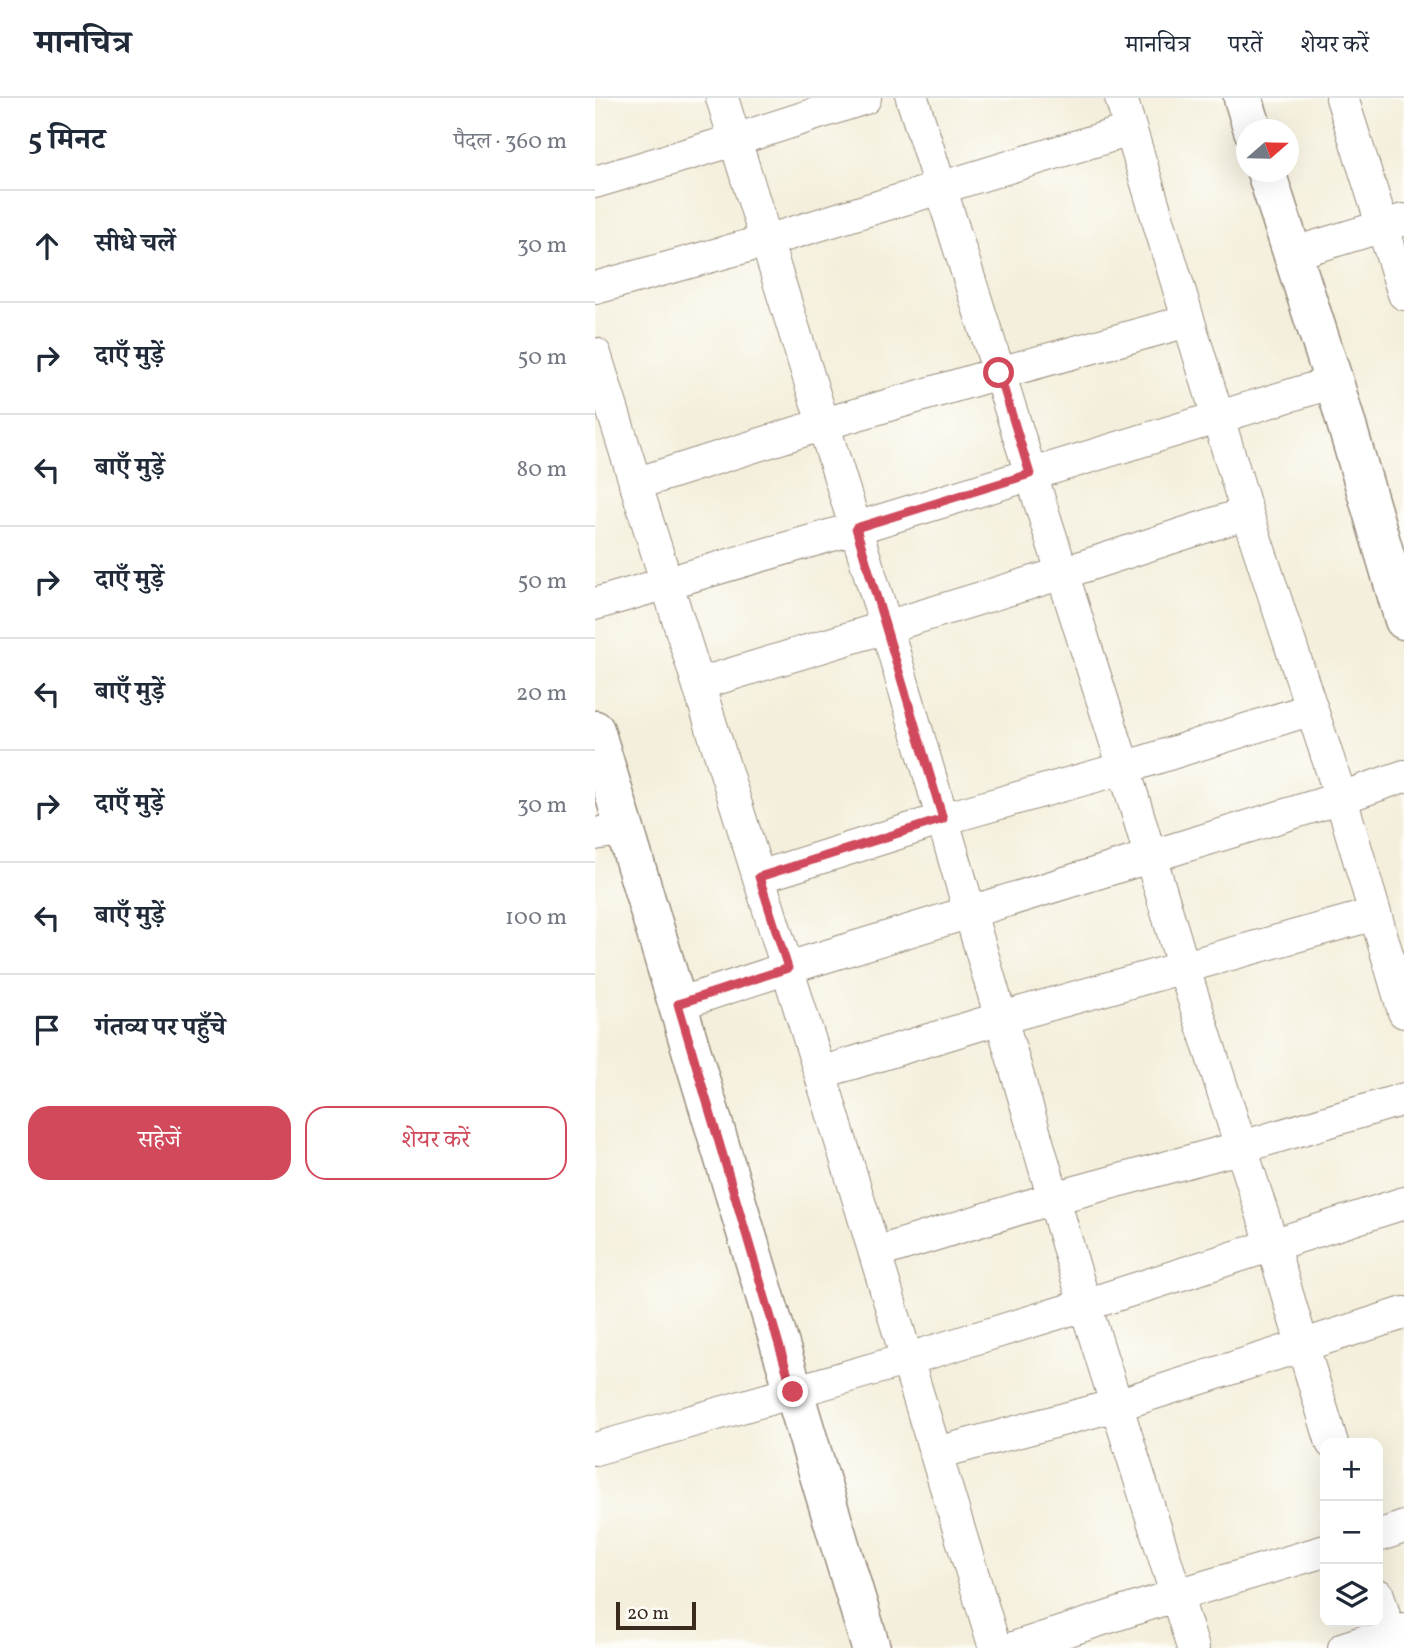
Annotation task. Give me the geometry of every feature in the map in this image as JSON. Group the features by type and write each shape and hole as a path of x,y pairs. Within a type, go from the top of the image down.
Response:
{"street":[{"path":"722,98 886,626 1085,1305 1193,1648"},
{"path":"595,182 735,141 865,98"},
{"path":"912,98 1124,768 1330,1438"},
{"path":"1121,98 1247,513 1341,798 1404,1012"},
{"path":"1243,98 1250,119"},
{"path":"1342,98 1394,223 1404,294"},
{"path":"595,288 767,241 1130,130"},
{"path":"1269,182 1333,382 1396,561 1404,620"},
{"path":"1291,254 1394,223"},
{"path":"635,484 824,424 1188,321"},
{"path":"595,354 788,968 995,1648"},
{"path":"595,604 856,528 1333,382"},
{"path":"699,684 1063,573 1247,513"},
{"path":"759,877 943,819 1124,768 1313,709"},
{"path":"595,730 609,831 678,1004 871,1648"},
{"path":"678,1004 1341,798 1404,776"},
{"path":"820,1073 1001,1018 1375,914"},
{"path":"875,1253 1054,1198 1404,1099"},
{"path":"595,1449 908,1359 1404,1203"},
{"path":"937,1454 1117,1405 1404,1313"},
{"path":"1383,1534 1404,1527"},
{"path":"1013,1648 1320,1552"},
{"path":"1344,1648 1396,1637 1383,1607"}],"route":[{"path":"793,1392 678,1004 788,968 759,877 943,819 856,528 1030,474 999,373"}]}
